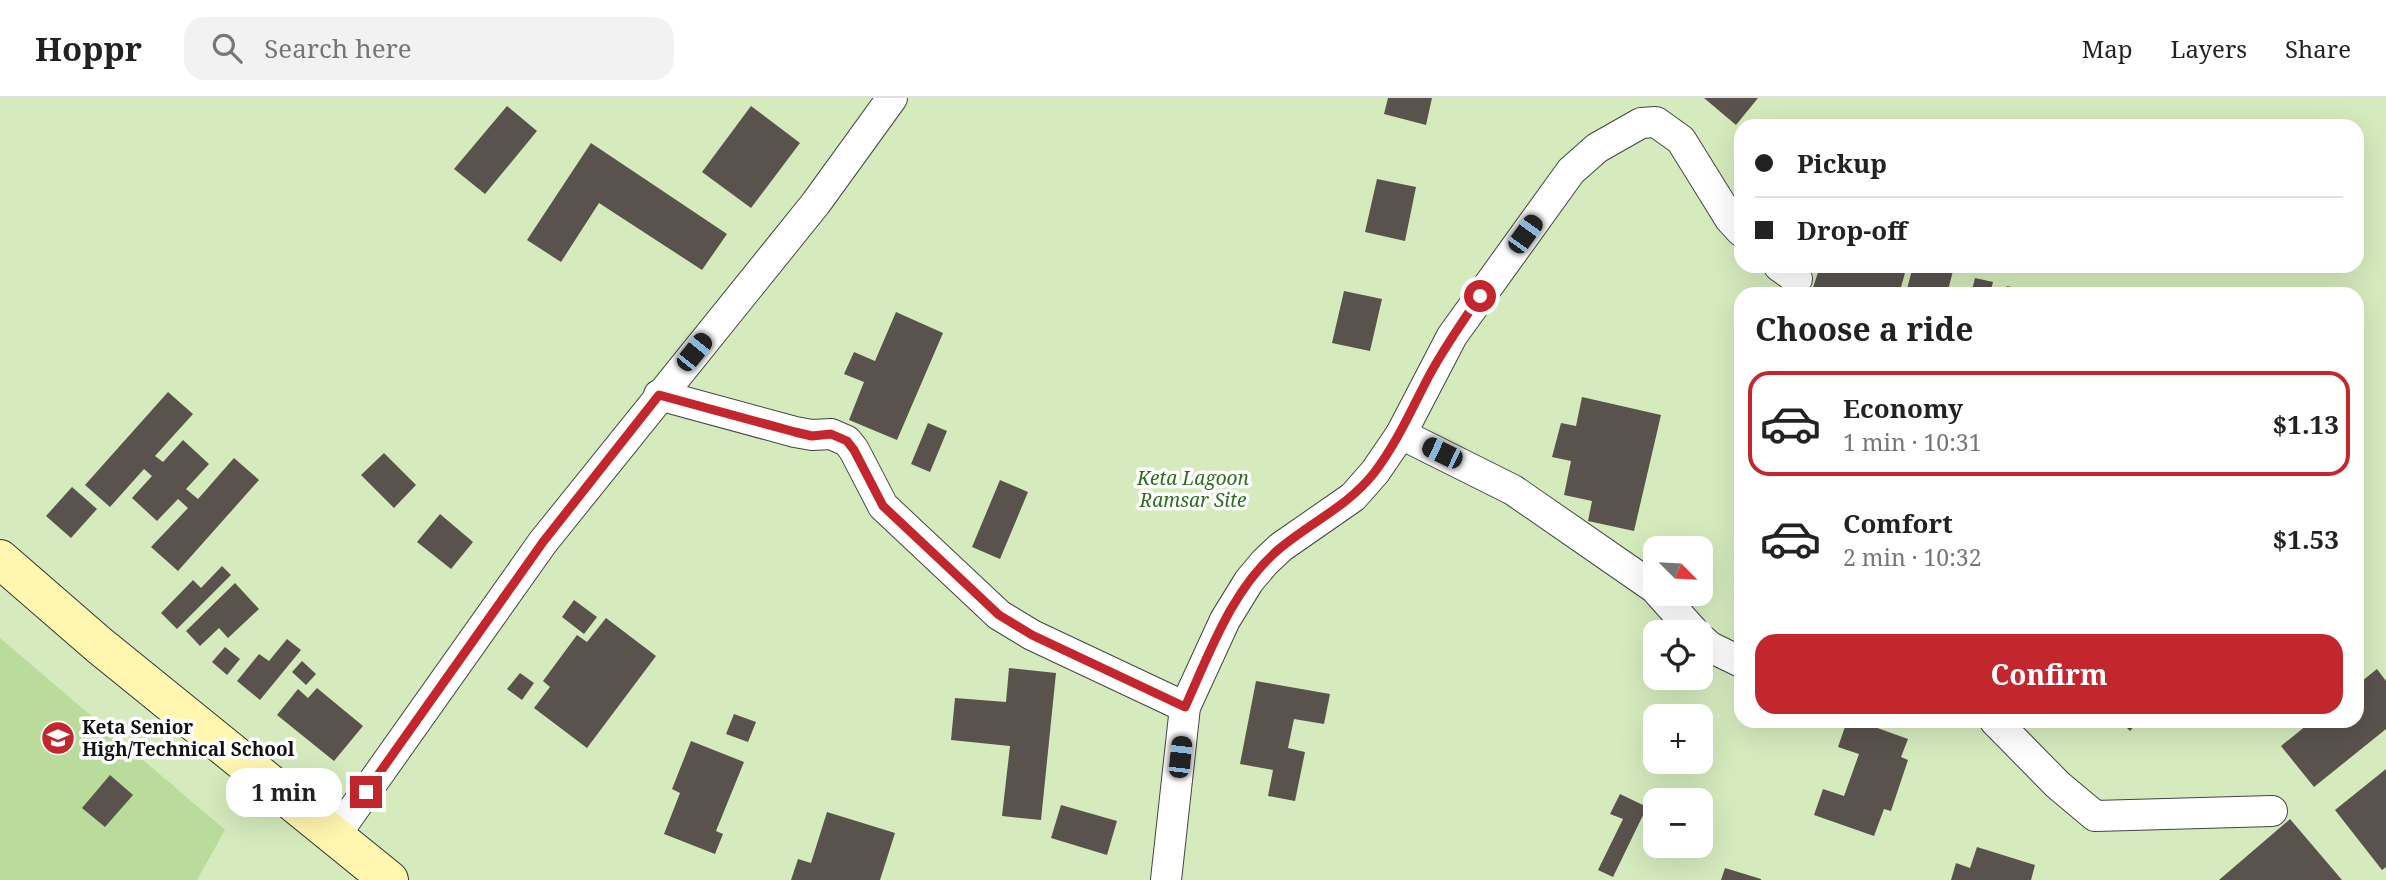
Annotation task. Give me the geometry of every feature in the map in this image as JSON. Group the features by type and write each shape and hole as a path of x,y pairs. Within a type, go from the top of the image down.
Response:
{"main road":[{"path":"0,559 99,645 389,880"}],"street":[{"path":"334,837 543,542 816,203 892,98"},
{"path":"1166,880 1185,707 1225,620 1249,581 1281,547 1353,497 1401,433 1452,336 1571,171 1597,148 1641,123 1656,122 1670,129 1682,140 1734,223"},
{"path":"659,395 795,432 812,436 831,434 847,441 883,506 999,615 1032,635 1185,707"},
{"path":"1401,433 1513,490 1643,580"},
{"path":"1671,606 1683,620"},
{"path":"1713,648 1734,659"},
{"path":"2002,728 2058,785 2095,816 2272,811"}],"green space":[{"name":"Keta Lagoon Ramsar Site","path":"0,98 2386,98 2386,880 0,880"},
{"name":"Keta Senior High/Technical School","path":"0,638 225,830 197,880 0,880"}],"building":[{"path":"1388,98 1432,98 1426,125 1384,114"},
{"path":"1704,98 1758,98 1741,119 1734,119 1734,123"},
{"path":"507,106 537,131 485,194 454,169"},
{"path":"751,106 800,143 751,208 702,172"},
{"path":"591,143 727,234 702,270 599,203 561,262 527,240"},
{"path":"1377,179 1416,187 1405,241 1365,232"},
{"path":"1818,273 1905,273 1901,287 1813,287"},
{"path":"1911,273 1952,273 1949,287 1908,287"},
{"path":"1975,278 1993,282 1992,287 1973,287"},
{"path":"1344,291 1382,299 1370,351 1332,343"},
{"path":"896,312 943,333 897,440 849,420 864,382 844,374 854,352 875,361"},
{"path":"168,392 193,414 155,456 163,462 183,440 209,464 186,489 198,499 234,458 259,480 178,571 151,547 188,508 178,499 157,521 132,498 152,476 144,469 110,507 85,485"},
{"path":"1582,397 1661,415 1634,531 1588,521 1592,501 1564,495 1571,461 1552,457 1561,423 1576,426"},
{"path":"928,423 947,431 930,472 911,464"},
{"path":"384,453 416,485 394,508 361,475"},
{"path":"1000,480 1028,492 1000,559 972,547"},
{"path":"72,487 97,509 71,538 46,516"},
{"path":"440,514 473,542 451,569 417,542"},
{"path":"222,566 231,575 177,629 161,613 193,580 201,588"},
{"path":"235,583 259,609 228,638 219,628 200,646 186,631"},
{"path":"574,600 597,617 584,634 562,617"},
{"path":"606,618 656,656 587,748 534,708 550,687 543,681 577,635 587,642"},
{"path":"287,639 301,650 260,700 237,681 259,654 269,661"},
{"path":"225,647 240,659 227,675 212,662"},
{"path":"302,661 316,674 306,685 292,672"},
{"path":"1009,668 1056,673 1041,820 1002,816 1010,746 951,740 955,698 1006,702"},
{"path":"2377,669 2386,681 2386,729 2314,787 2281,746 2303,728 2364,728 2364,679"},
{"path":"520,673 534,683 522,700 507,689"},
{"path":"1256,681 1330,694 1324,724 1294,719 1288,748 1305,752 1295,801 1268,796 1273,770 1240,764"},
{"path":"317,688 363,726 334,761 277,715 298,689 308,698"},
{"path":"734,714 756,722 748,742 726,734"},
{"path":"1845,728 1877,728 1908,739 1901,757 1908,760 1891,811 1884,809 1874,836 1814,815 1823,789 1844,796 1859,754 1838,747"},
{"path":"691,741 744,762 716,831 723,834 715,854 664,834 680,793 672,789"},
{"path":"2386,769 2386,867 2382,870 2335,810"},
{"path":"110,775 133,795 105,827 82,808"},
{"path":"1620,794 1643,805 1643,815 1613,877 1598,870 1623,819 1610,814"},
{"path":"1061,805 1117,821 1107,855 1051,838"},
{"path":"827,812 895,833 880,880 791,880 798,859 811,863"},
{"path":"2290,819 2342,880 2219,880"},
{"path":"1977,847 2035,865 2031,880 1951,880 1956,863 1970,868"},
{"path":"1725,868 1761,879 1761,880 1721,880"}],"place":[{"name":"Keta Senior High/Technical School","path":"58,738"}],"route":[{"path":"366,792 543,542 659,395 795,432 812,436 831,434 847,441 883,506 999,615 1032,635 1185,707 1225,620 1249,581 1281,547 1353,497 1375,472 1401,433 1452,336 1480,296"}]}
